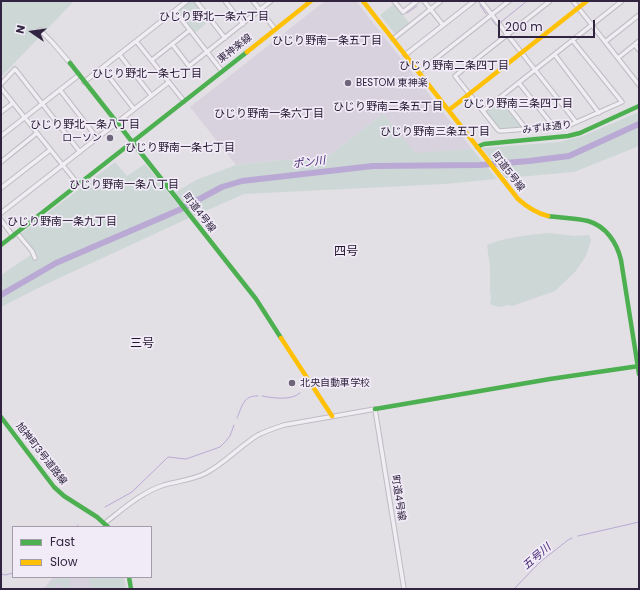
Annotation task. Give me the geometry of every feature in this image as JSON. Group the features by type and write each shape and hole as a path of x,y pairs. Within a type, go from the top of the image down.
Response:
{"street":[{"path":"84,82 187,1"},
{"path":"196,1 225,38"},
{"path":"224,1 243,24"},
{"path":"254,1 275,29"},
{"path":"172,44 189,66 271,1"},
{"name":"東神楽線","path":"1,245 310,1"},
{"name":"町道5号線","path":"363,1 518,199 526,206 537,212 550,216 585,220 597,224 608,233 620,255 639,374"},
{"path":"394,1 403,12 417,1"},
{"path":"424,1 443,25"},
{"path":"393,39 441,1"},
{"path":"405,55 474,1"},
{"path":"481,1 576,122"},
{"path":"419,72 509,1"},
{"path":"550,1 455,76 500,131 570,125 622,102 573,41"},
{"path":"573,1 639,85"},
{"path":"448,110 586,1"},
{"path":"483,111 622,1"},
{"path":"174,11 222,71"},
{"path":"606,42 639,15"},
{"name":"町道4号線","path":"40,30 70,63 256,299 332,416"},
{"path":"152,60 190,30"},
{"path":"136,41 184,101"},
{"path":"618,58 639,42"},
{"path":"635,45 639,50"},
{"path":"119,54 151,95"},
{"path":"554,56 599,112"},
{"path":"102,68 134,109"},
{"path":"1,84 15,69 80,152"},
{"path":"1,136 79,75"},
{"path":"1,213 168,82"},
{"path":"519,83 554,127"},
{"path":"1,88 62,166 78,184"},
{"path":"60,90 97,138"},
{"path":"500,97 526,129"},
{"path":"1,112 13,103"},
{"name":"みずほ通り","path":"477,147 484,144 568,136 639,106"},
{"path":"1,162 37,133"},
{"path":"1,188 50,150"},
{"path":"1,220 32,251 36,258"},
{"path":"107,525 137,499 152,490 205,474 250,441 270,429 332,416 550,379 638,366"},
{"name":"町道4号線","path":"375,409 404,589"},
{"name":"旭神町3号道路線","path":"1,417 54,487 64,496 107,525"},
{"path":"130,578 131,589"}],"shaded area":[{"path":"3,1 74,1 1,77 1,3"},
{"path":"190,1 194,1 209,21 195,33 178,12 178,10"},
{"path":"325,1 356,1 472,149 415,154 383,114 326,158 281,160 236,165 190,107"},
{"path":"394,4 409,23 395,34 380,15"},
{"path":"501,100 521,125 519,128 499,129 487,114 487,111"},
{"path":"639,112 639,146 574,172 506,178 482,148 559,142 583,136"},
{"path":"383,114 415,153 472,149 497,179 445,184 244,194 194,216 174,193 196,180 236,165 281,160 326,158"},
{"path":"115,162 127,176 145,164 189,218 42,286 1,307 1,275 35,252 20,234"},
{"path":"549,233 574,236 589,235 591,240 586,256 575,272 555,291 512,306 509,305 501,307 492,305 490,303 490,267 487,245 510,238"},
{"path":"52,578 124,578 126,589 37,589 45,587"},
{"path":"56,578 69,578 71,587 64,588 62,587 61,583 56,584 56,589 41,589 46,588"},
{"path":"88,578 123,578 125,589 92,589"}],"waterway":[{"path":"501,22 527,1"},
{"path":"480,5 486,14"},
{"path":"407,13 417,6"},
{"path":"492,20 496,25"},
{"name":"ポン川","path":"1,295 56,263 179,210 222,187 242,181 373,166 480,165 569,156 639,124"},
{"path":"262,396 287,398 296,396 300,393"},
{"path":"237,418 244,402 249,397 258,396"},
{"path":"105,507 132,492 168,457 186,459 220,447 230,436 234,425"},
{"name":"五号川","path":"578,536 639,522"},
{"name":"五号川","path":"514,589 540,562 572,538"},
{"path":"1,574 5,575 12,573"}],"traffic: fast":[{"path":"1,245 247,52"},
{"path":"70,63 256,299 281,338"},
{"path":"477,147 484,144 568,136 580,133 639,106"},
{"path":"548,216 583,220 594,223 610,236 617,247 621,260 639,374"},
{"path":"375,409 550,379 639,366"},
{"path":"1,417 54,487 64,496 97,517 107,526"},
{"path":"129,578 131,589"}],"traffic: slow":[{"path":"247,52 311,1"},
{"path":"363,1 518,199 532,209 548,216"},
{"path":"449,110 587,1"},
{"path":"281,338 332,416"}],"place":[{"name":"BESTOM 東神楽","path":"348,83"},
{"name":"ローソン","path":"110,138"},
{"name":"北央自動車学校","path":"292,383"}],"district":[{"name":"ひじり野北一条六丁目","path":"214,17"},
{"name":"ひじり野南一条五丁目","path":"327,41"},
{"name":"ひじり野南二条四丁目","path":"454,66"},
{"name":"ひじり野北一条七丁目","path":"147,74"},
{"name":"ひじり野南三条四丁目","path":"518,104"},
{"name":"ひじり野南二条五丁目","path":"388,107"},
{"name":"ひじり野南一条六丁目","path":"269,114"},
{"name":"ひじり野北一条八丁目","path":"85,125"},
{"name":"ひじり野南三条五丁目","path":"435,132"},
{"name":"ひじり野南一条七丁目","path":"180,148"},
{"name":"ひじり野南一条八丁目","path":"124,185"},
{"name":"ひじり野南一条九丁目","path":"62,222"},
{"name":"四号","path":"346,252"},
{"name":"三号","path":"142,344"}]}
